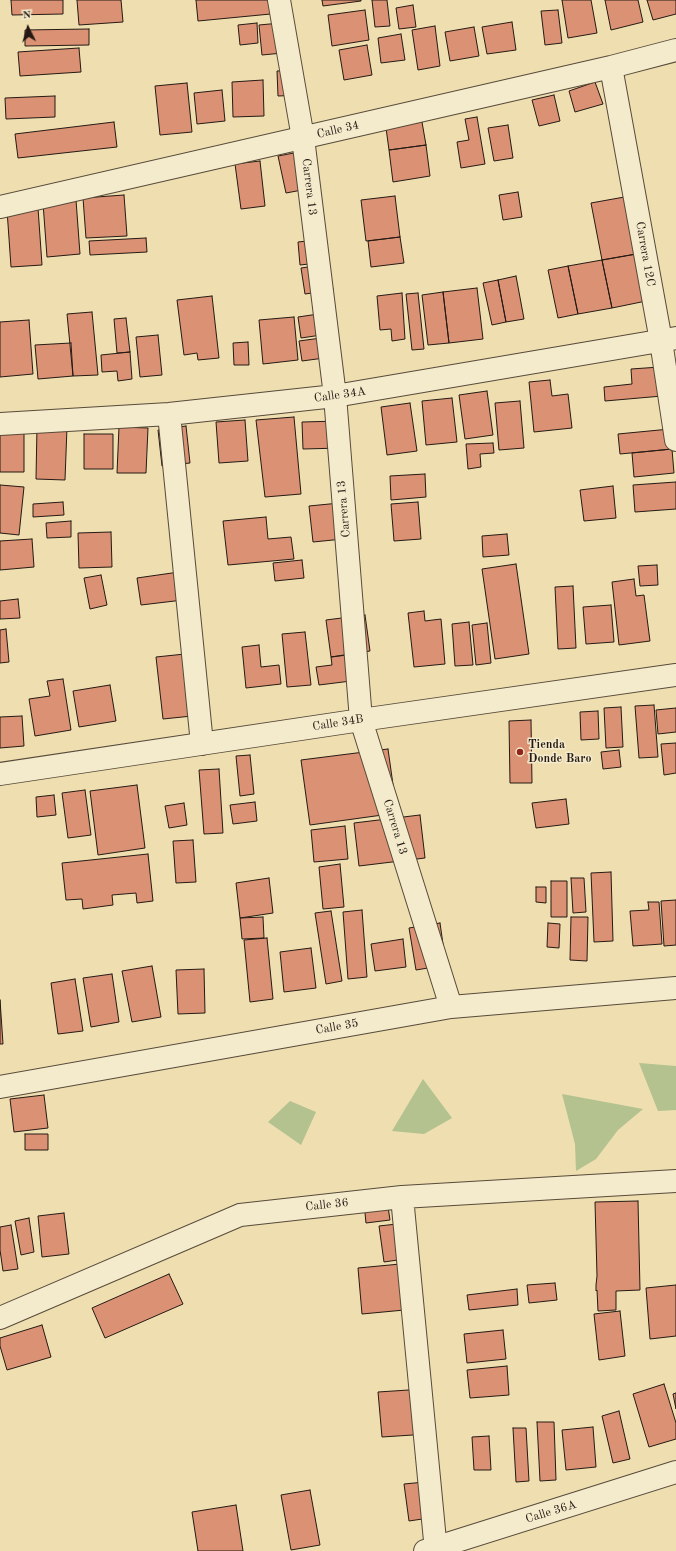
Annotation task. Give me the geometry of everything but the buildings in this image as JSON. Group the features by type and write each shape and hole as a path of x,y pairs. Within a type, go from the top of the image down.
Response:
{"street":[{"name":"Carrera 13","path":"279,0 303,138 335,396 361,720 451,1007"},
{"name":"Calle 34","path":"0,207 611,67 676,50"},
{"name":"Carrera 12C","path":"611,67 669,340 676,440"},
{"name":"Calle 34A","path":"0,424 169,414 335,396 669,340"},
{"path":"169,414 202,744"},
{"name":"Calle 34B","path":"0,774 676,675"},
{"name":"Calle 35","path":"0,1087 451,1007 676,988"},
{"name":"Calle 36","path":"0,1318 240,1215 402,1197 676,1181"},
{"path":"402,1197 433,1550"},
{"name":"Calle 36A","path":"433,1550 676,1472"}],"green space":[{"path":"639,1063 676,1066 676,1110 658,1111"},
{"path":"423,1079 452,1118 424,1134 392,1131"},
{"path":"562,1094 643,1109 618,1130 596,1159 576,1171 575,1144"},
{"path":"290,1101 316,1112 301,1145 268,1122"}],"place":[{"name":"Tienda Donde Baro","path":"520,752"}]}
